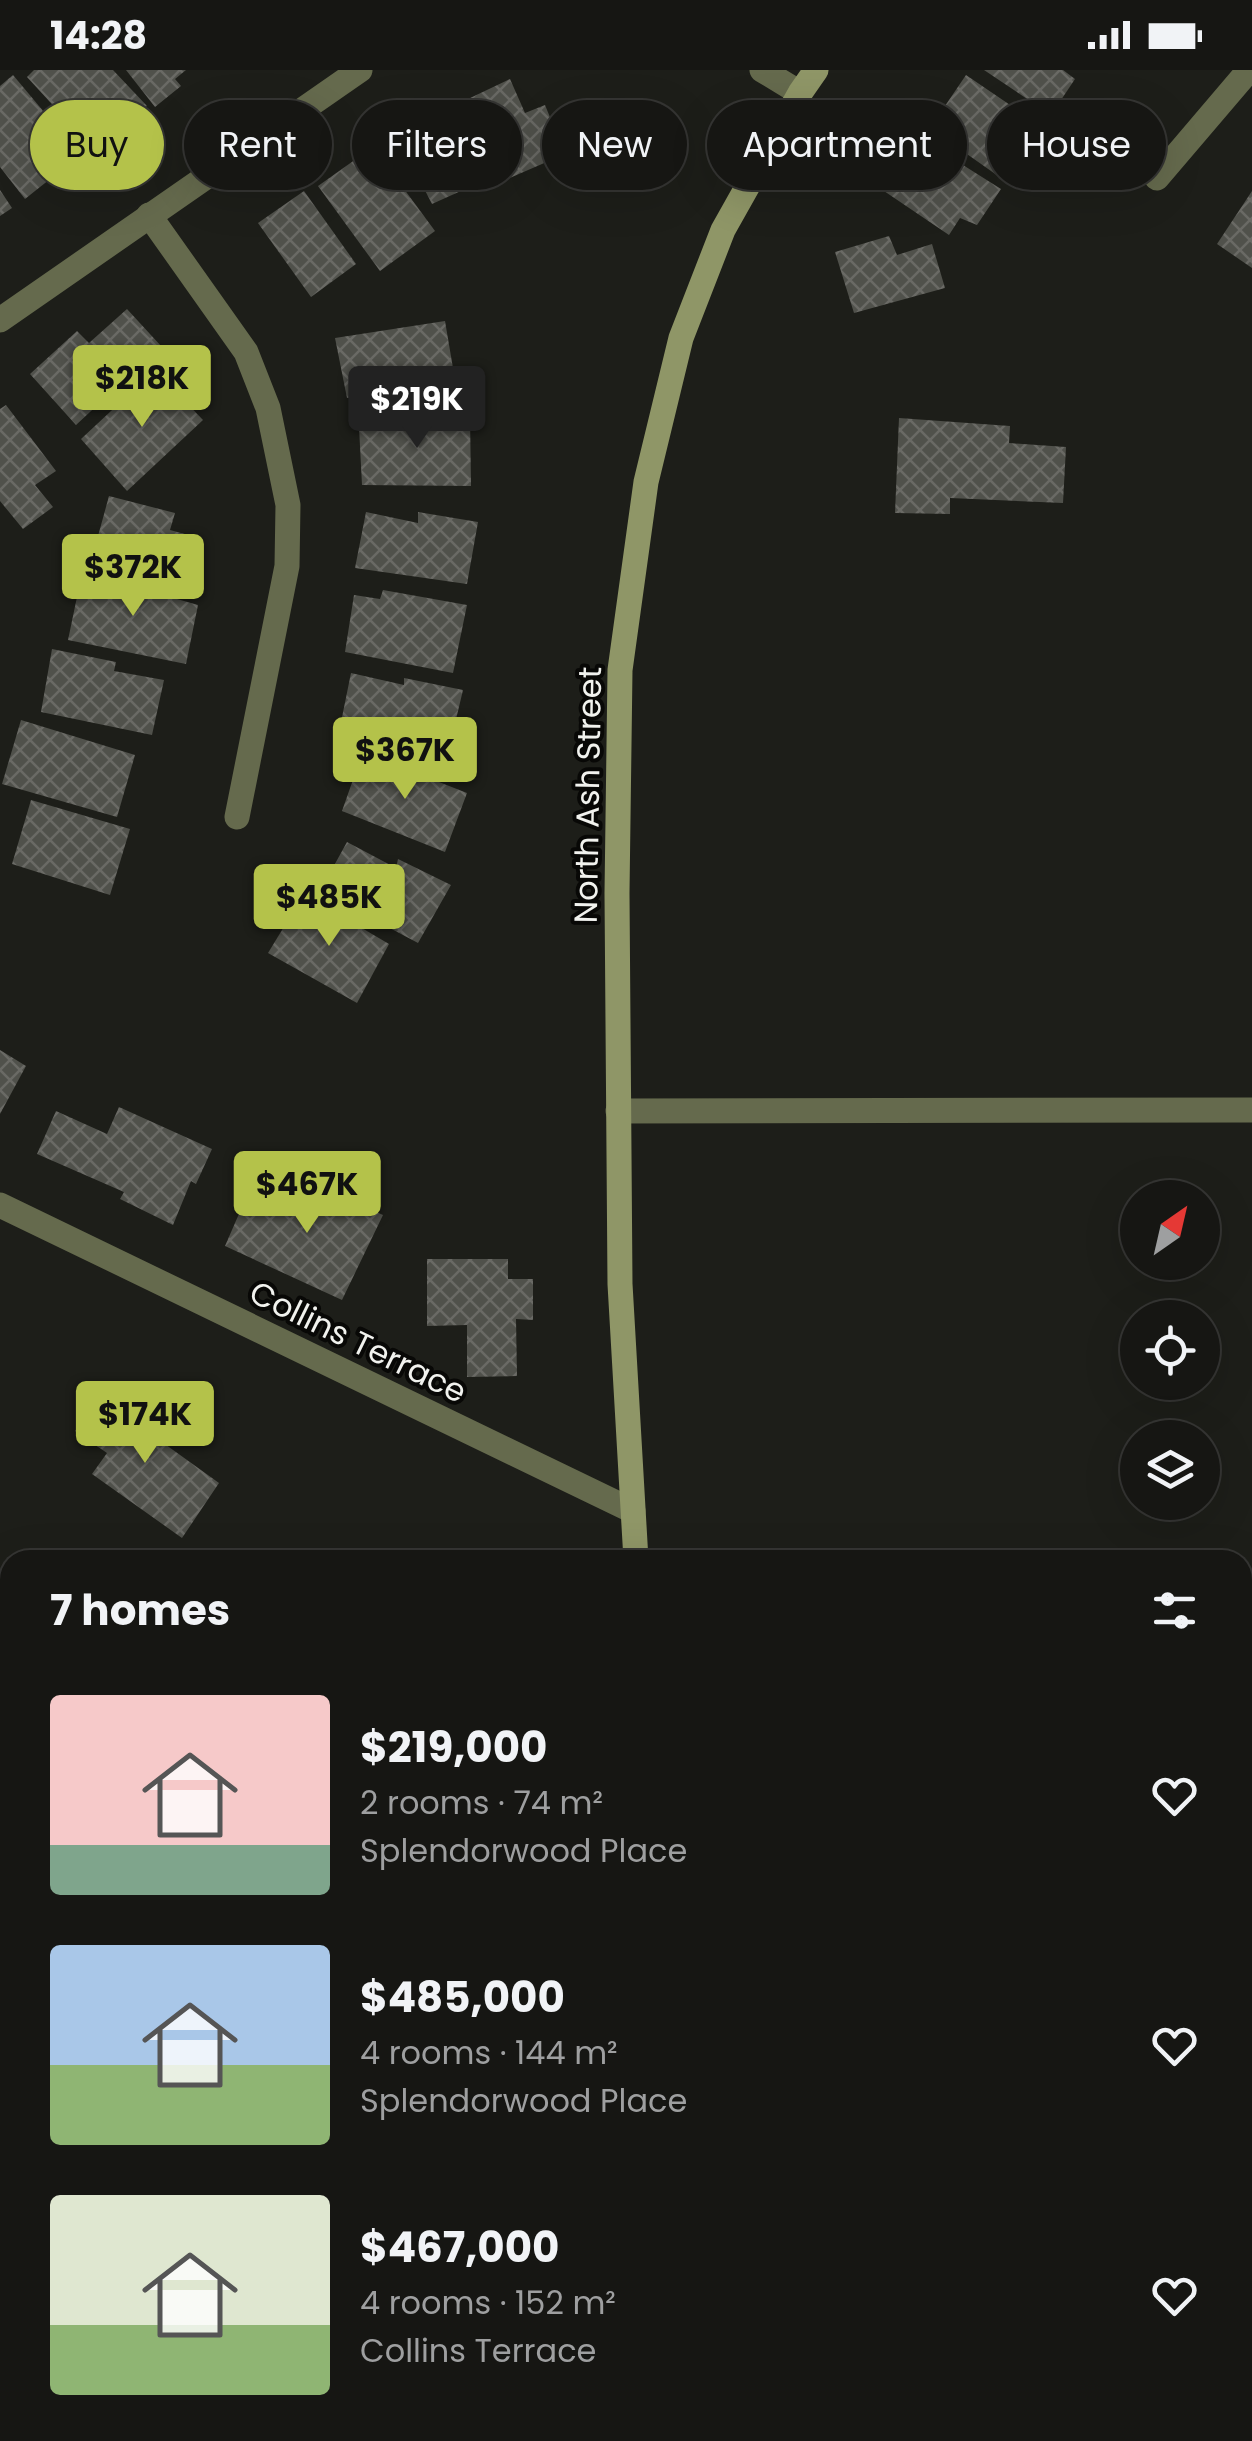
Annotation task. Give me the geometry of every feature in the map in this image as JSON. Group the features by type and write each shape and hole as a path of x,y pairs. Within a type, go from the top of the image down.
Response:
{"main road":[{"name":"North Ash Street","path":"635,1550 620,1284 620,670 646,482 681,338 723,230 816,70"}],"street":[{"path":"0,320 360,70"},
{"path":"762,70 800,93"},
{"path":"1166,169 1249,70"},
{"path":"149,215 246,352 268,408 288,505 286,566 237,817"},
{"path":"618,1112 1252,1110"},
{"name":"Collins Terrace","path":"0,1205 633,1511"}],"building":[{"path":"34,70 113,70 141,100 48,100 27,77"},
{"path":"126,70 186,70 175,79 181,86 164,100 150,100"},
{"path":"984,70 1063,70 1075,79 1061,100 1029,100"},
{"path":"13,75 34,100 30,100 30,190 36,190 25,199 0,167 0,86"},
{"path":"966,75 1003,100 987,100 987,168 967,154 967,100 949,100"},
{"path":"510,79 519,100 468,100"},
{"path":"522,106 525,113 542,106 542,164 522,173"},
{"path":"352,162 352,190 405,190 435,231 380,271 321,190 332,190 332,176"},
{"path":"967,168 987,180 987,190 1000,190 977,225 960,218 949,235 884,191 967,190"},
{"path":"0,190 12,208 0,216"},
{"path":"425,190 463,190 432,204"},
{"path":"304,191 356,264 311,297 258,223"},
{"path":"1252,191 1252,268 1217,244"},
{"path":"889,236 897,255 932,244 945,288 854,313 835,252"},
{"path":"127,309 161,346 76,425 30,374 77,331 89,343"},
{"path":"445,321 455,380 347,398 335,338"},
{"path":"155,370 203,420 127,491 81,439"},
{"path":"6,405 56,471 35,485 53,507 23,529 0,501 0,409"},
{"path":"386,414 470,415 471,486 362,485 359,427 384,427"},
{"path":"899,418 1010,426 1009,443 1066,447 1063,503 950,498 950,514 895,513"},
{"path":"109,496 175,513 170,530 203,539 193,585 92,558"},
{"path":"366,512 418,523 418,512 478,522 467,584 355,568"},
{"path":"82,573 171,591 170,597 198,605 186,664 68,640"},
{"path":"383,590 467,605 453,673 345,652 354,595 380,599"},
{"path":"52,649 116,662 114,671 164,680 152,735 41,712"},
{"path":"351,673 404,685 404,678 463,690 448,753 339,732"},
{"path":"21,720 135,755 117,817 2,784"},
{"path":"390,756 440,776 439,782 467,793 445,852 342,811 361,757 385,770"},
{"path":"31,800 130,829 110,895 12,864"},
{"path":"347,842 396,868 398,859 451,885 418,943 320,891"},
{"path":"304,894 389,944 357,1003 268,953"},
{"path":"0,1050 26,1066 0,1114"},
{"path":"119,1107 212,1149 196,1184 191,1181 173,1225 120,1199 124,1192 37,1154 56,1111 107,1134"},
{"path":"291,1174 383,1215 342,1300 225,1246 245,1200 273,1211"},
{"path":"427,1259 508,1259 508,1279 533,1279 533,1320 516,1319 517,1376 467,1377 467,1325 427,1326"},
{"path":"107,1389 136,1409 130,1419 219,1483 182,1538 92,1474 107,1453 75,1431"}]}
